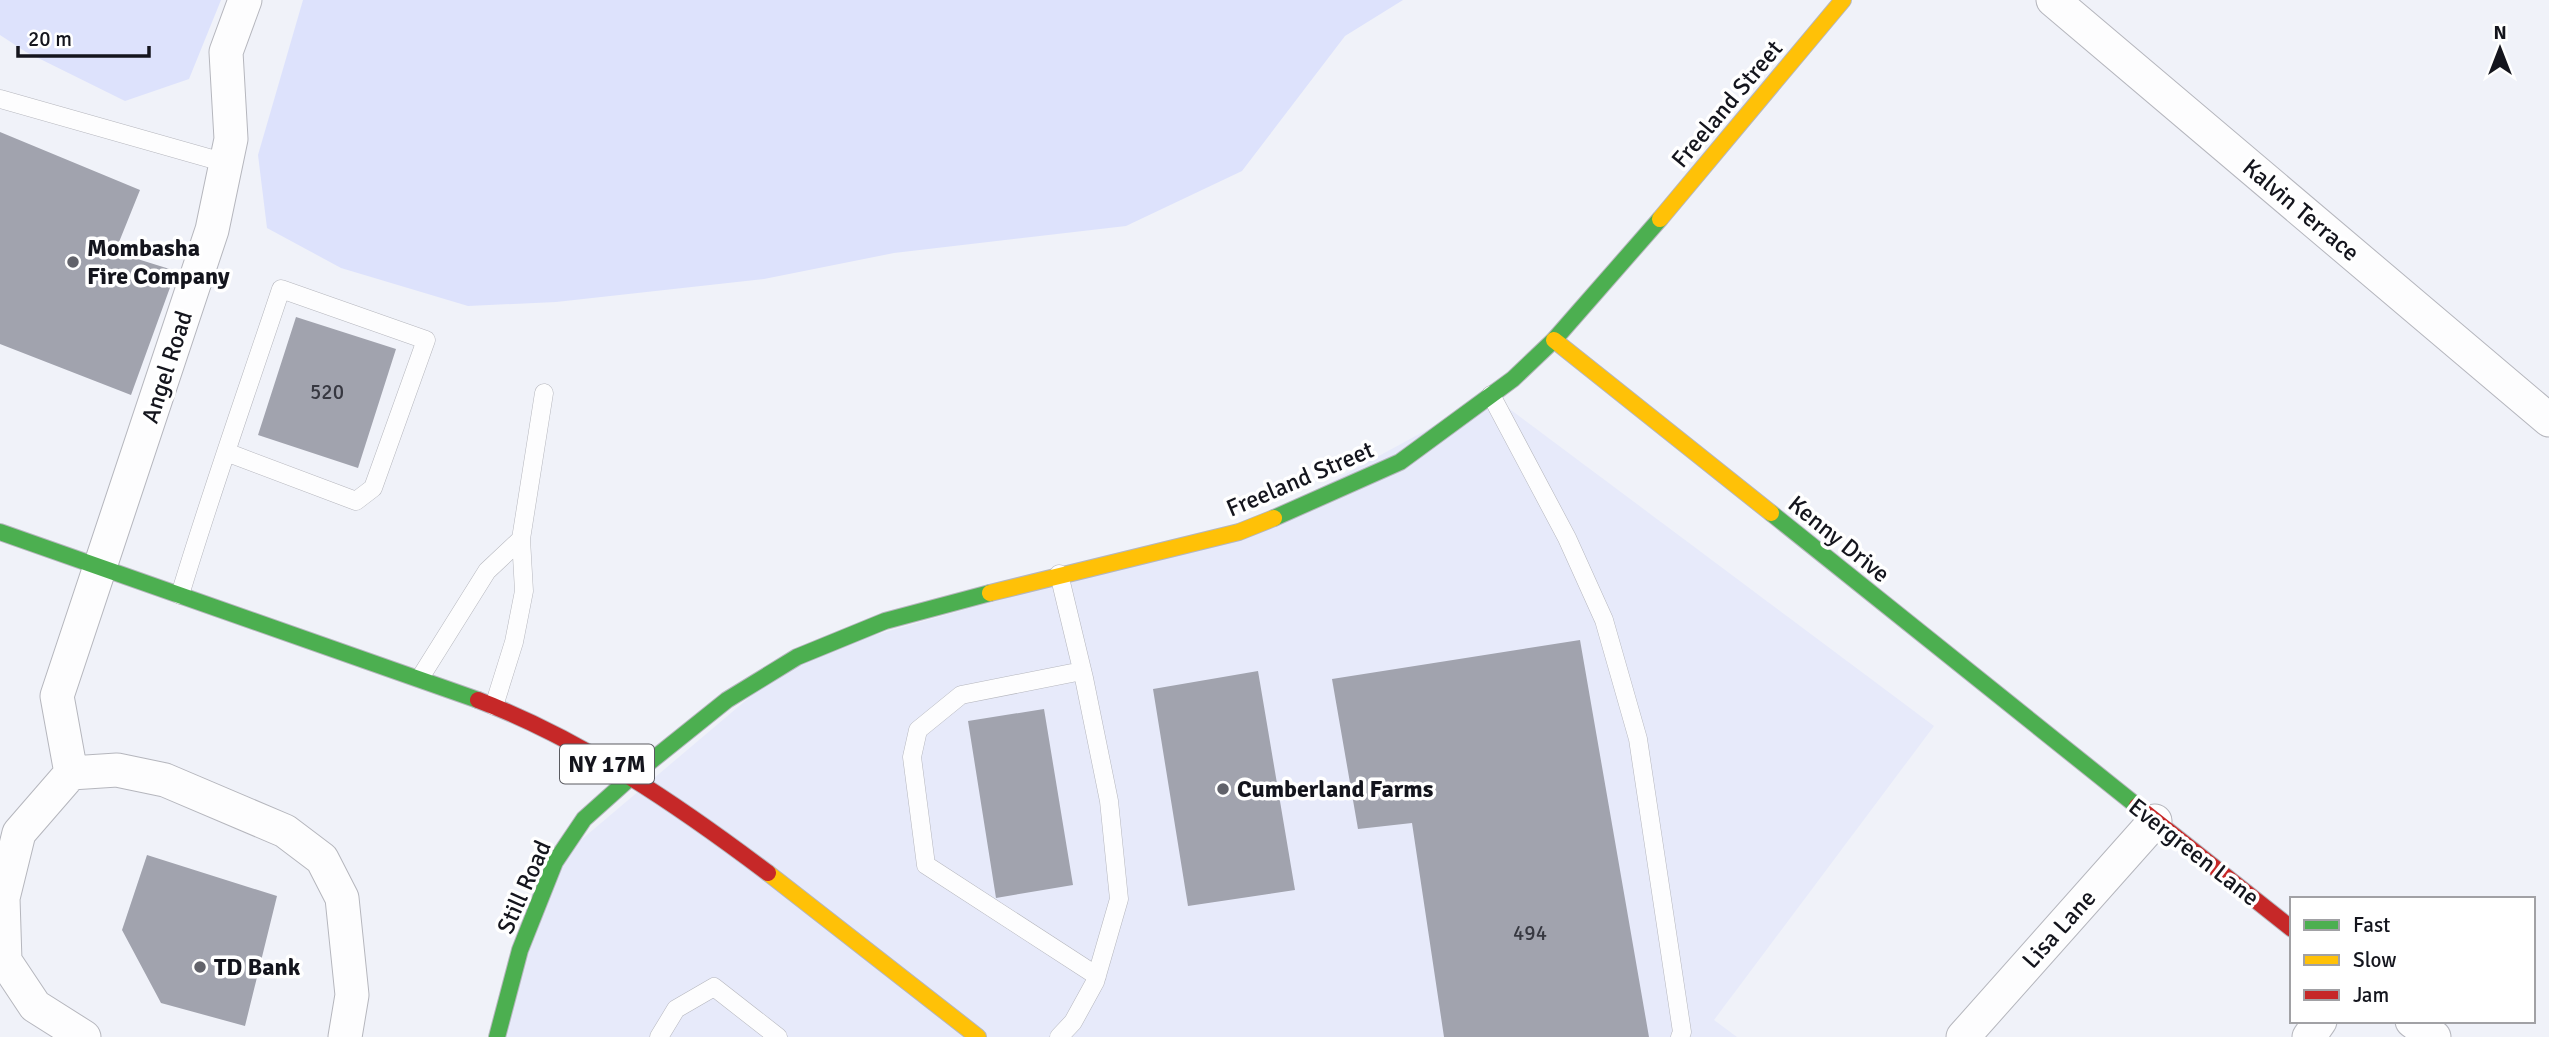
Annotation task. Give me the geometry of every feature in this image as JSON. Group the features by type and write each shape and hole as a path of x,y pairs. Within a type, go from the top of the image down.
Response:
{"main road":[{"name":"Freeland Street","path":"631,777 727,700 797,657 885,621 1059,573 1239,532 1292,512 1400,462 1513,379 1554,340 1664,214 1843,0"},
{"name":"Kenny Drive","path":"1554,340 2096,774"},
{"name":"NY 17M","path":"0,532 420,678 494,706 572,744 631,777 765,871 978,1037"},
{"name":"Evergreen Lane","path":"2096,774 2290,927"},
{"name":"Still Road","path":"497,1037 520,950 555,862 584,820 631,777"}],"street":[{"name":"Angel Road","path":"71,773 57,696 212,230 231,139 226,52 245,0"},
{"name":"Kalvin Terrace","path":"2053,0 2549,420"},
{"path":"84,1037 35,1006 5,961 3,898 19,833 71,773 117,770 165,780 285,831 322,859 342,898 352,995 345,1037"},
{"name":"Lisa Lane","path":"1962,1037 2155,821"},
{"path":"2415,1023 2434,1037"}],"lane":[{"path":"0,99 226,163"},
{"path":"180,595 226,452 281,289 426,340 373,488 356,501 226,452"},
{"path":"494,706 514,642 524,591 521,539 544,393"},
{"path":"1491,395 1567,538 1604,620 1638,739 1676,985 1682,1032 1680,1037"},
{"path":"420,678 487,571 521,539"},
{"path":"1059,573 1109,801 1119,899 1097,976 1073,1022 1059,1037"},
{"path":"1082,671 961,695 918,730 912,757 926,865 1097,976"},
{"path":"659,1037 676,1009 714,987 778,1037"}],"shaded area":[{"path":"0,0 221,0 189,79 125,101 26,52 0,35"},
{"path":"303,0 1403,0 1345,36 1242,171 1126,226 894,253 764,279 556,302 468,306 341,268 267,228 258,155"},
{"path":"1491,395 1934,726 1714,1020 1737,1037 497,1037 555,862 797,657 1239,532"}],"building":[{"name":"Mombasha Fire Company","path":"0,132 140,190 115,252 176,271 131,395 0,344"},
{"path":"296,317 396,349 358,468 258,435"},
{"path":"1580,640 1649,1037 1444,1037 1412,823 1358,829 1332,679"},
{"name":"Cumberland Farms","path":"1258,671 1295,890 1188,906 1153,689"},
{"path":"1044,709 1073,885 996,898 968,721"},
{"name":"TD Bank","path":"147,855 277,896 245,1026 161,1003 122,930"}],"traffic: fast":[{"path":"1274,518 1400,462 1513,379 1554,340 1660,219"},
{"path":"1771,513 2137,806"},
{"path":"0,532 478,700"},
{"path":"497,1037 520,950 555,862 584,819 631,777 727,700 797,657 885,621 990,593"}],"traffic: slow":[{"path":"1660,219 1843,0"},
{"path":"1554,340 1771,513"},
{"path":"990,593 1239,532 1274,518"},
{"path":"768,873 978,1037"}],"traffic: jam":[{"path":"478,700 555,734 629,776 768,873"},
{"path":"2137,806 2290,927"}],"place":[{"name":"Mombasha Fire Company","path":"73,262"},
{"name":"Cumberland Farms","path":"1223,789"},
{"name":"TD Bank","path":"200,967"}]}
